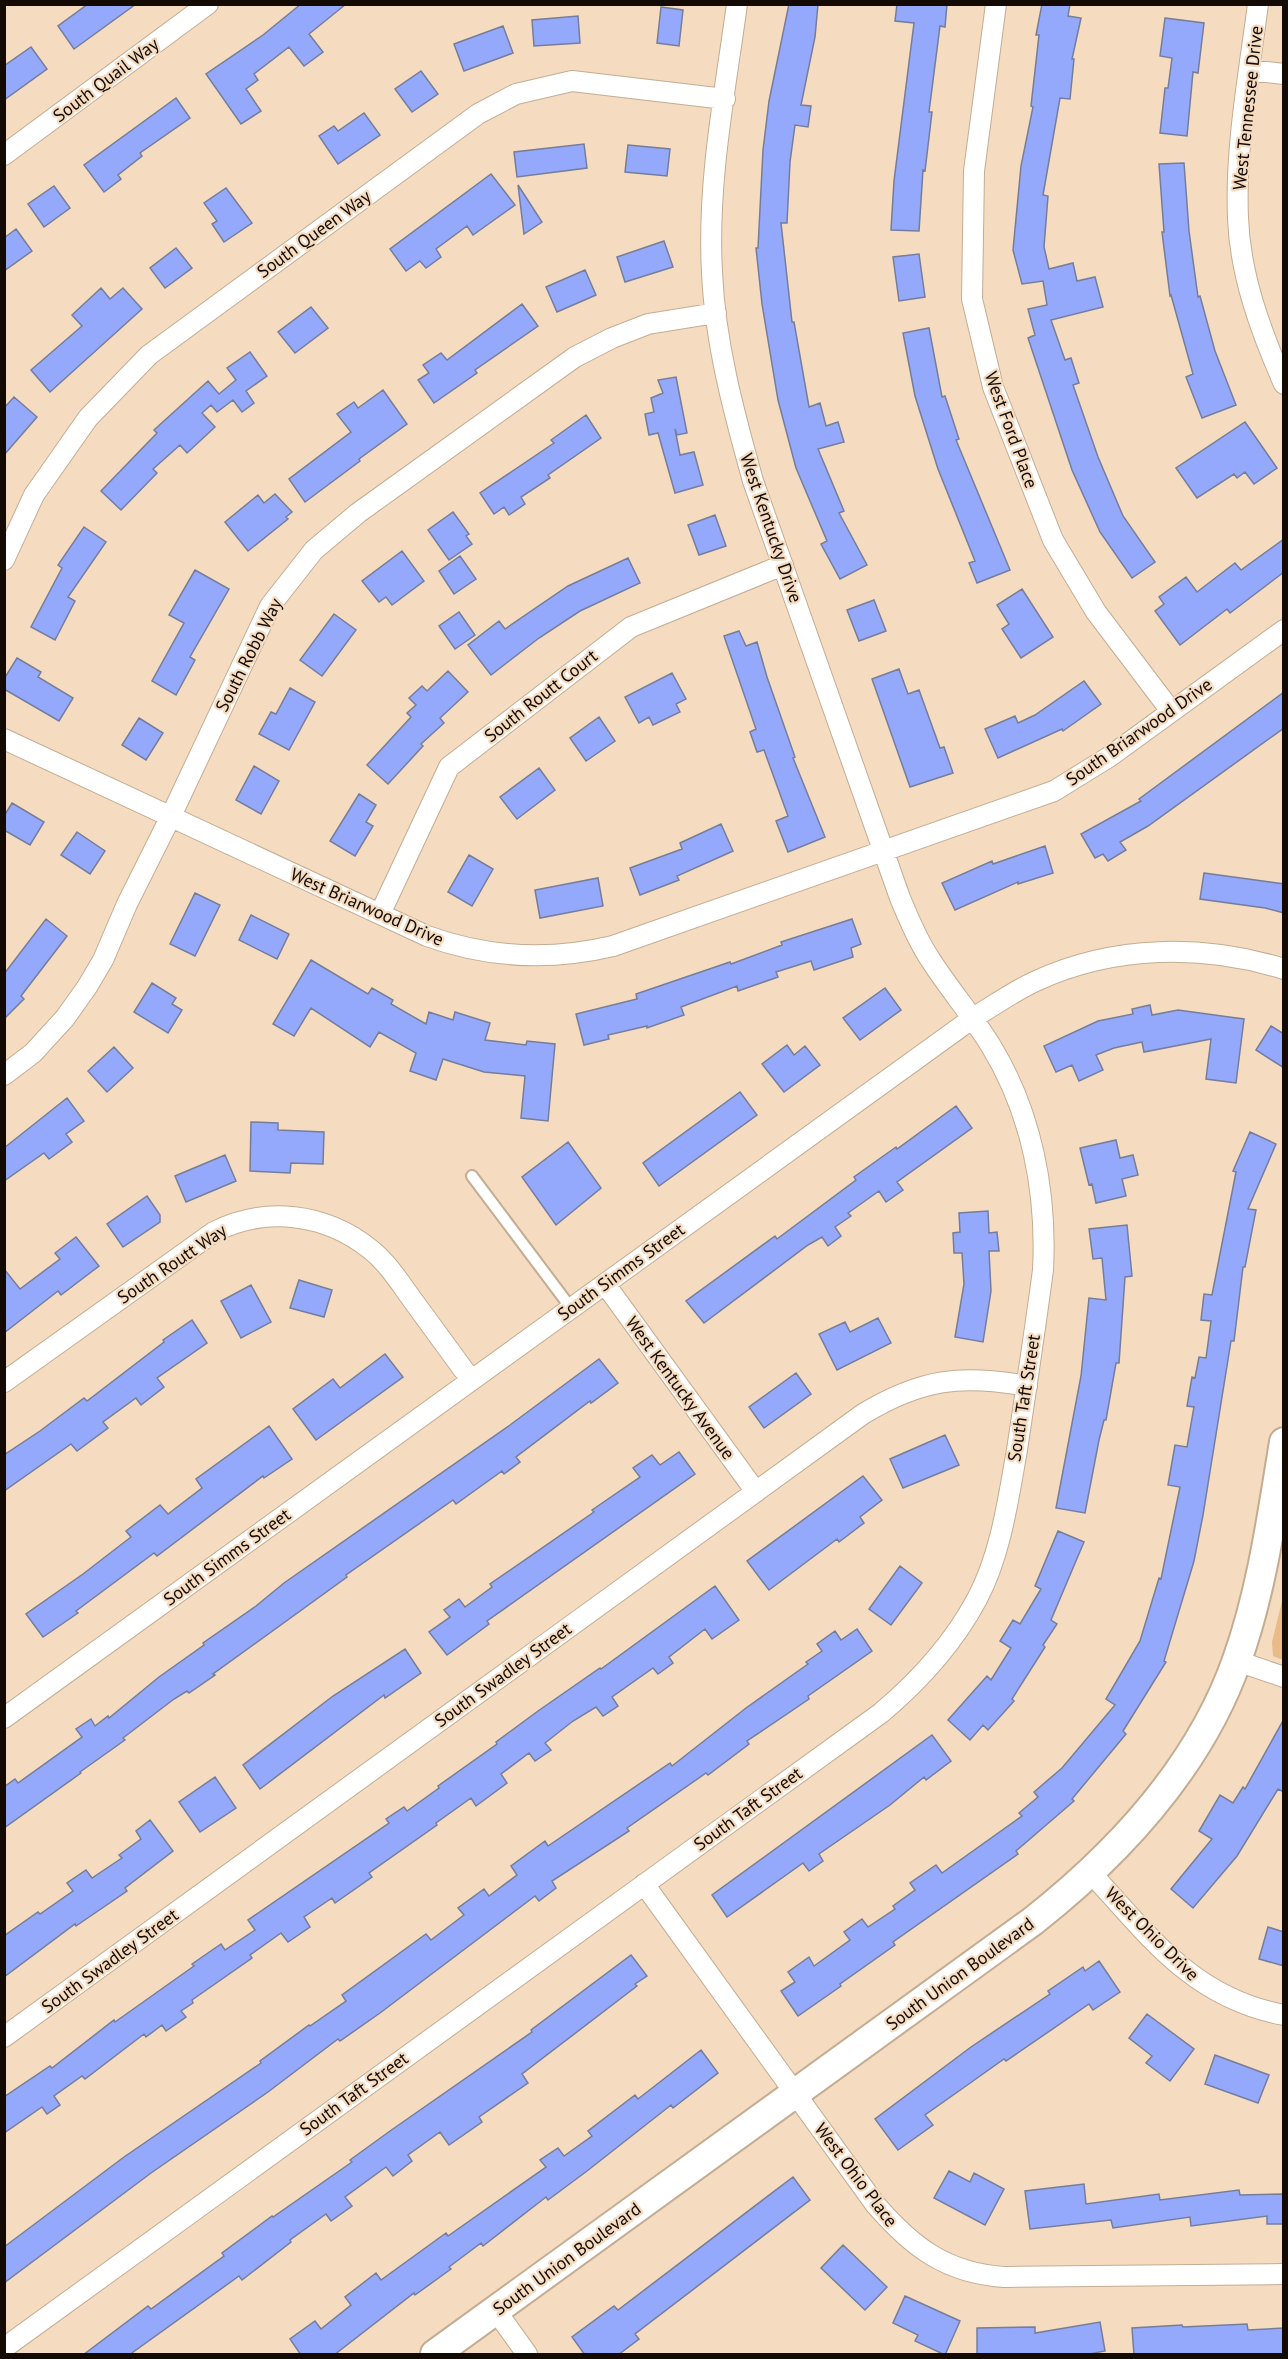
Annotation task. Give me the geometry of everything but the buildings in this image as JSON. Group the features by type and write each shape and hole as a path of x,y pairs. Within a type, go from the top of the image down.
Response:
{"main road":[{"name":"South Union Boulevard","path":"435,2355 1033,1921 1091,1873 1141,1819 1185,1761 1212,1717 1237,1661 1277,1517 1283,1451"}],"street":[{"name":"South Quail Way","path":"4,155 208,4"},
{"name":"West Kentucky Drive","path":"737,4 713,187 712,272 726,375 753,482 900,898 918,939 973,1018"},
{"name":"West Ford Place","path":"996,4 974,171 972,299 993,387 1053,540 1096,612 1171,711"},
{"name":"West Tennessee Drive","path":"1258,4 1240,155 1238,219 1250,291 1265,342 1284,384"},
{"path":"1250,70 1284,74"},
{"name":"South Queen Way","path":"4,560 34,495 88,418 149,355 478,114 516,94 573,81 725,99"},
{"name":"South Robb Way","path":"4,1075 33,1053 65,1018 103,960 127,904 270,606 314,550 358,513 575,357 612,338 648,324 716,313"},
{"name":"South Routt Court","path":"380,914 450,767 631,627 783,565"},
{"name":"South Briarwood Drive","path":"883,850 1054,791 1091,770 1284,630"},
{"name":"West Briarwood Drive","path":"4,739 427,936 477,951 522,956 569,954 613,946 883,850"},
{"name":"South Simms Street","path":"4,1718 973,1018 1035,981 1060,971 1124,956 1161,951 1216,953 1284,969"},
{"name":"South Taft Street","path":"4,2348 881,1713 904,1694 938,1658 953,1638 977,1599 998,1544 1010,1489 1027,1386 1043,1270 1045,1234 1038,1174 1021,1109 1007,1076 973,1018"},
{"name":"South Routt Way","path":"4,1382 214,1232 225,1226 254,1218 285,1216 328,1224 342,1230 370,1249 394,1275 471,1380"},
{"name":"West Kentucky Avenue","path":"604,1284 756,1492"},
{"name":"South Swadley Street","path":"4,2037 863,1414 903,1392 924,1385 969,1379 1001,1381 1027,1386"},
{"path":"1237,1661 1284,1677"},
{"name":"West Ohio Drive","path":"1091,1873 1142,1928 1197,1980 1217,1993 1240,2003 1284,2015"},
{"name":"West Ohio Place","path":"644,1884 875,2204 913,2244 956,2269 980,2275 1004,2277 1284,2274"},
{"path":"496,2311 527,2355"}],"lane":[{"path":"472,1176 571,1308"}],"shaded area":[{"path":"1283,1597 1283,1660 1273,1656 1272,1642"}]}
